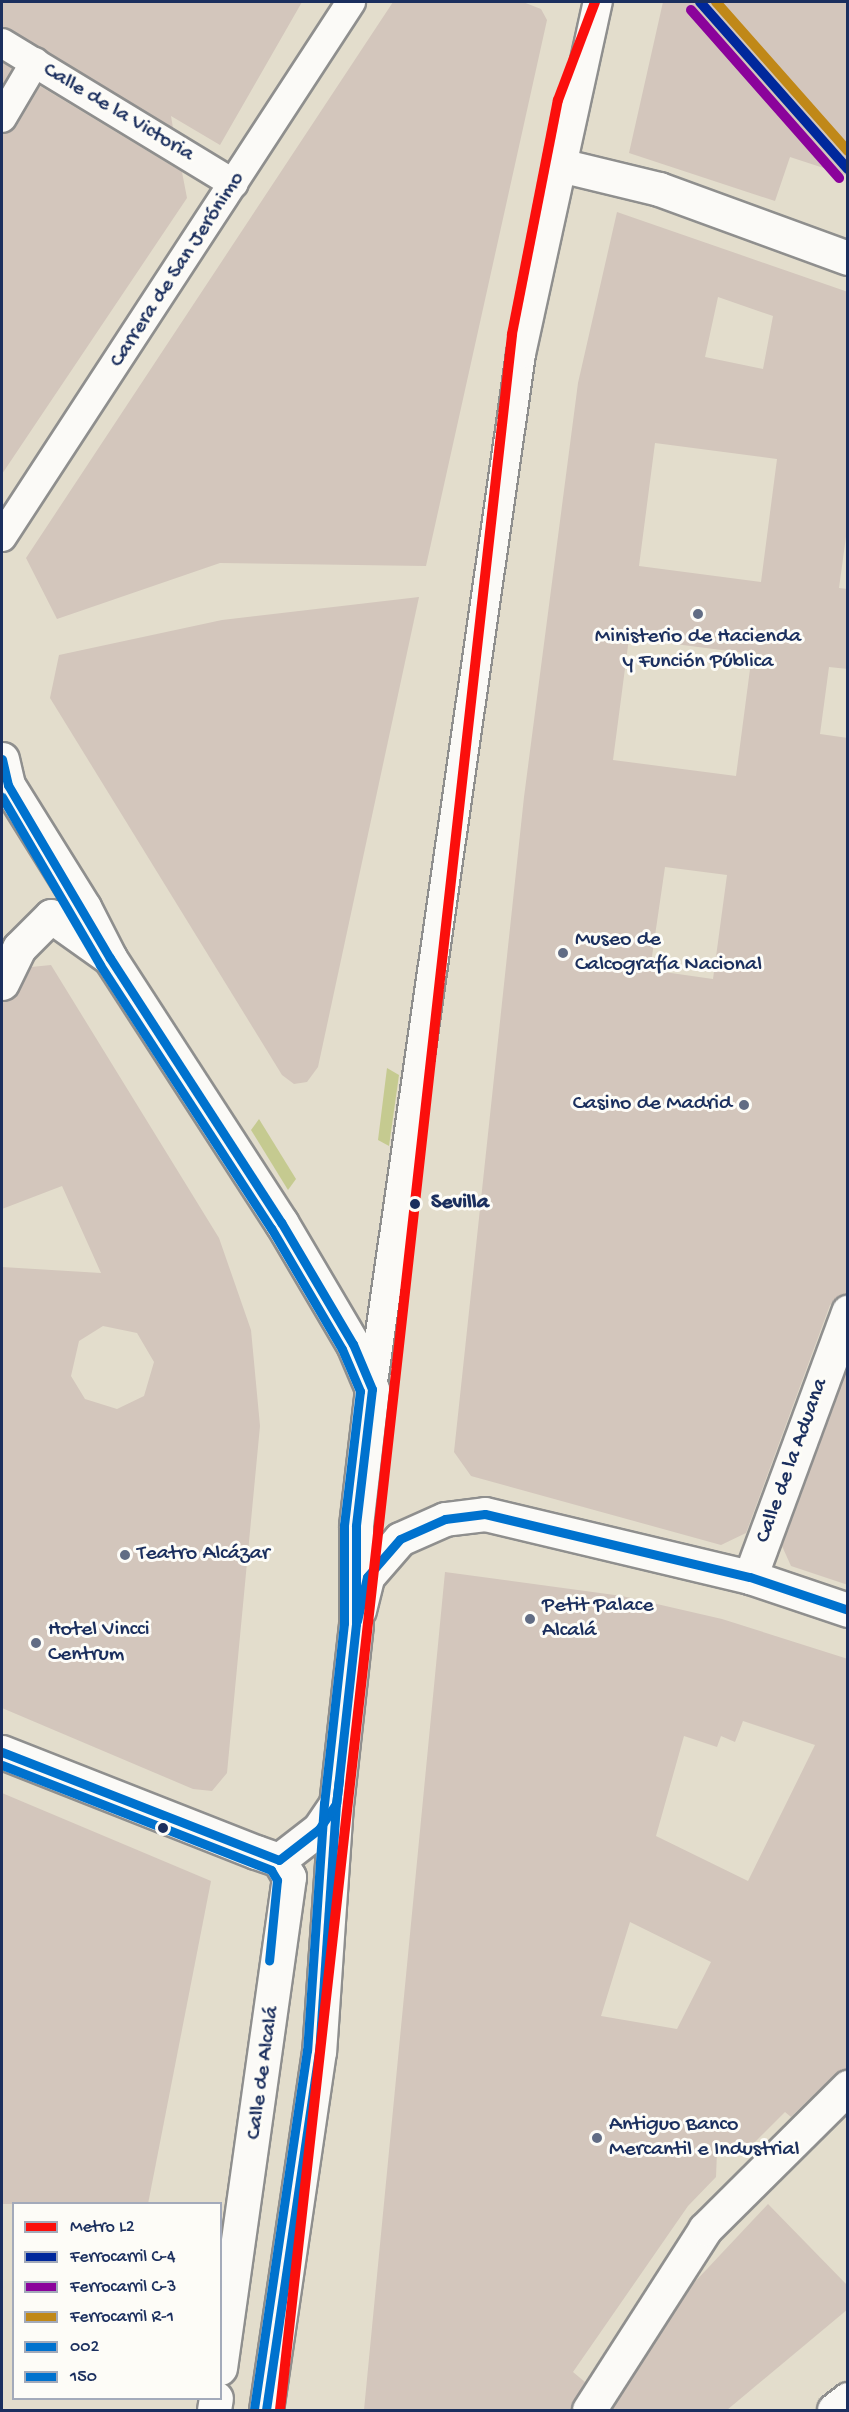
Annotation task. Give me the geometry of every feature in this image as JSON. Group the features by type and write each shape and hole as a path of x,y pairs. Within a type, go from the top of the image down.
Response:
{"street":[{"name":"Carrera de San Jerónimo","path":"2,537 351,2"},
{"path":"266,2410 320,2050 336,1804 356,1624 356,1526 372,1389 518,377 560,165 598,2"},
{"name":"Calle de la Victoria","path":"2,43 234,184"},
{"path":"2,118 35,62"},
{"path":"560,165 659,189 848,258"},
{"path":"2,759 8,786 84,907 110,958 281,1222 354,1344 372,1389"},
{"path":"2,983 19,948 40,923 51,916 67,923 110,958"},
{"name":"Calle de la Aduana","path":"750,1576 848,1312"},
{"path":"356,1624 367,1577 400,1539 461,1516 518,1519 750,1576 848,1610"},
{"path":"2,1752 267,1856 319,1829 336,1804"},
{"name":"Calle de Alcalá","path":"222,2355 280,1967 289,1877 267,1856"},
{"path":"589,2410 705,2229 848,2087"},
{"path":"834,2410 848,2399"}],"green space":[{"path":"387,1068 399,1075 389,1146 378,1140"},
{"path":"259,1119 296,1179 288,1190 251,1130"}],"building":[{"path":"2,2 302,2 220,145 171,116 173,128 2,27"},
{"path":"393,2 523,2 541,9 547,20 426,566 220,563 57,619 26,558"},
{"path":"663,2 848,2 848,176 790,157 775,201 629,153"},
{"path":"2,62 12,68 2,86"},
{"path":"40,86 182,172 187,198 2,474 2,134 16,127"},
{"path":"617,212 848,292 848,522 839,588 848,589 848,669 829,667 820,734 848,738 848,1294 830,1305 746,1533 721,1545 471,1476 454,1452 524,797 578,383","holes":["718,297 773,316 763,369 705,357","655,443 777,459 761,582 639,566","629,638 752,654 736,776 613,760","665,867 727,875 713,979 650,970"]},
{"path":"419,597 318,1067 307,1082 294,1084 282,1075 50,698 59,655 222,620"},
{"path":"51,965 219,1238 251,1330 260,1426 227,1773 212,1791 193,1789 2,1708 2,1267 101,1273 62,1186 2,1209 2,1001 19,992 31,967","holes":["103,1326 137,1333 154,1362 144,1396 117,1409 85,1399 71,1376 79,1341"]},
{"path":"848,1367 848,1585 791,1566 782,1546"},
{"path":"445,1572 622,1596 722,1619 848,1659 848,2069 835,2074 791,2117 785,2112 746,2151 717,2151 716,2177 688,2206 573,2372 585,2382 570,2410 364,2410","holes":["743,1721 815,1745 748,1881 656,1836 684,1736 717,1747 721,1736 735,1742","630,1922 711,1962 677,2029 601,2016"]},
{"path":"2,1793 211,1881 148,2202 12,2202 12,2204 2,2204"},
{"path":"768,2204 848,2286 848,2309 727,2410 611,2410 690,2287"}],"metro line":[{"name":"L2","path":"280,2410 512,334 558,100 595,2"}],"rail line":[{"name":"C-4","path":"700,2 848,169"},
{"name":"R-1","path":"716,2 848,151"},
{"name":"C-3","path":"691,10 839,178"}],"transit line":[{"name":"002","path":"2,759 8,785 110,958 281,1222 353,1344 372,1389 356,1526 356,1624 336,1804 319,2051 266,2410"},
{"name":"150","path":"2,797 100,965 271,1228 342,1349 360,1391 344,1525 344,1623 324,1803 307,2050 254,2408"},
{"name":"002","path":"357,1621 367,1577 400,1539 445,1519 485,1514 750,1577 848,1610"},
{"name":"002","path":"2,1752 279,1860 319,1829 336,1804 339,1779"},
{"name":"150","path":"2,1765 271,1870 277,1880 269,1961"}],"place":[{"name":"Ministerio de Hacienda y Función Pública","path":"698,614"},
{"name":"Museo de Calcografía Nacional","path":"563,953"},
{"name":"Casino de Madrid","path":"744,1105"},
{"name":"Sevilla","path":"415,1204"},
{"name":"Teatro Alcázar","path":"125,1555"},
{"name":"Petit Palace Alcalá","path":"530,1619"},
{"name":"Hotel Vincci Centrum","path":"36,1643"},
{"name":"Antiguo Banco Mercantil e Industrial","path":"597,2138"}]}
